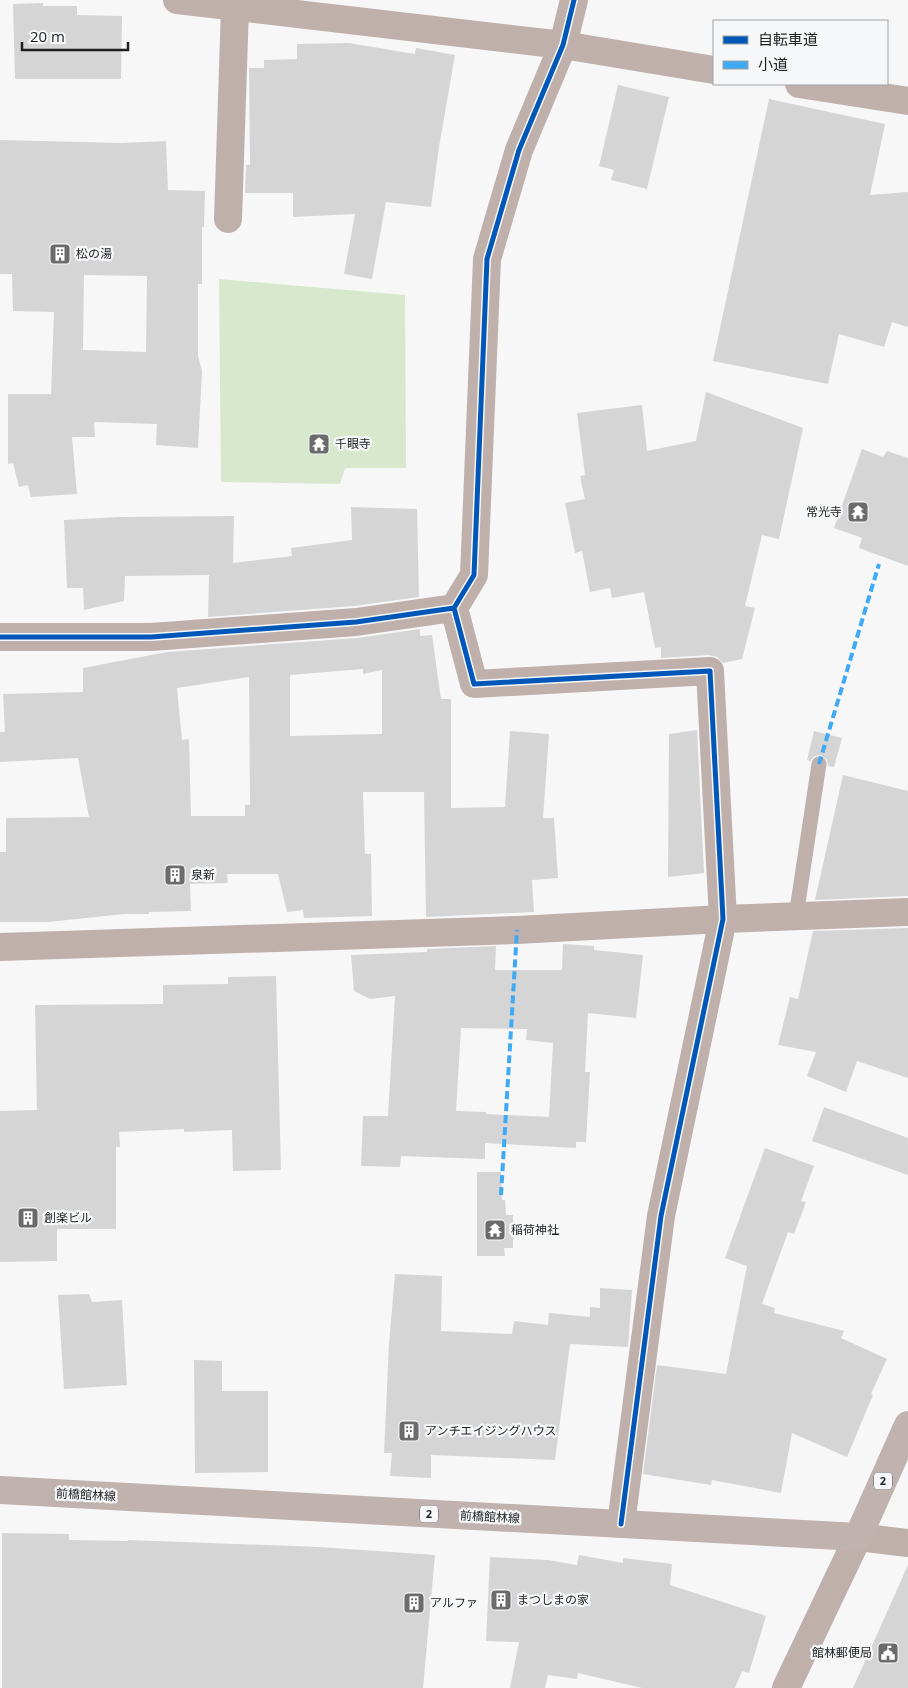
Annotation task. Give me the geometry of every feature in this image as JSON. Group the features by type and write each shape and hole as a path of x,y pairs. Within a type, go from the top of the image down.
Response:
{"main road":[{"name":"2","path":"858,1537 908,1425"},
{"name":"前橋館林線","path":"0,1490 858,1537"}],"street":[{"path":"177,0 564,45 713,70"},
{"path":"574,0 564,45 519,150 487,260 474,576 454,608 474,684 710,670 723,919 661,1216 621,1524"},
{"path":"228,219 235,7"},
{"path":"806,85 908,100"},
{"path":"0,637 151,637 356,622 454,608"},
{"path":"0,947 517,930 723,919 908,912"},
{"path":"786,1688 858,1537 908,1543"}],"lane":[{"path":"796,916 819,764"}],"green space":[{"path":"219,279 405,295 406,468 345,468 340,484 221,482"}],"building":[{"path":"43,3 43,6 77,6 77,15 122,16 121,79 15,79 13,4"},
{"path":"349,43 415,54 416,48 455,55 431,207 386,202 372,279 344,274 355,214 293,217 293,193 245,193 246,165 250,165 249,68 264,68 264,60 297,59 297,44"},
{"path":"618,85 669,97 647,189 611,180 614,170 599,166"},
{"path":"769,99 885,124 870,195 908,192 908,327 892,322 884,347 839,334 828,384 713,361"},
{"path":"0,140 121,143 166,141 168,190 205,191 204,227 202,227 202,284 198,284 198,356 202,371 198,448 156,445 157,424 94,422 95,437 72,437 77,494 31,497 28,485 19,487 13,463 8,464 8,394 51,394 54,312 13,311 12,274 0,274","holes":["84,275 147,276 146,352 83,350"]},
{"path":"706,392 803,428 779,539 762,535 745,606 755,608 742,659 723,663 717,657 709,655 661,658 661,647 655,648 644,592 612,598 610,588 590,592 582,551 575,553 565,503 585,499 580,476 585,475 577,413 642,405 647,451 696,441"},
{"path":"862,449 883,457 887,451 908,458 908,566 859,548 862,538 834,528"},
{"path":"351,507 417,509 419,597 354,606 208,617 209,575 125,576 124,601 84,610 83,588 67,588 64,520 120,517 234,516 233,563 292,556 291,548 352,540"},
{"path":"420,629 420,636 432,635 441,699 451,699 451,808 505,807 510,731 549,734 543,818 554,818 558,878 532,880 534,912 426,917 424,792 363,792 365,854 371,854 372,916 304,918 303,910 287,912 278,874 227,874 228,883 190,884 191,911 149,912 149,914 124,914 48,922 0,922 0,852 6,852 6,818 89,817 78,758 0,762 0,732 5,732 3,694 83,692 83,668 167,652 357,638","holes":["363,669 363,674 382,670 382,734 290,736 290,675","249,677 250,805 245,805 245,816 191,816 189,739 182,740 177,688"]},
{"path":"697,730 704,873 668,877 669,734"},
{"path":"814,731 842,738 834,767 828,766 827,760 821,755 815,756 810,761 807,760"},
{"path":"843,775 908,791 908,896 815,900"},
{"path":"908,928 908,1078 857,1061 846,1092 807,1076 816,1052 778,1045 790,997 798,999 813,931"},
{"path":"563,944 594,946 594,950 643,955 636,1018 588,1013 585,1072 590,1072 586,1142 576,1142 576,1148 485,1143 485,1159 401,1156 400,1167 361,1166 363,1116 388,1116 395,996 370,999 354,991 351,955 427,952 427,949 496,946 495,970 562,970","holes":["461,1028 527,1029 526,1040 553,1043 549,1117 456,1111"]},
{"path":"276,976 281,1170 233,1171 232,1130 184,1132 184,1129 119,1132 120,1147 116,1147 116,1229 57,1229 57,1261 0,1262 0,1111 37,1110 35,1005 163,1004 163,985 228,984 228,977"},
{"path":"824,1107 908,1138 908,1175 812,1141"},
{"path":"765,1148 814,1166 801,1201 806,1202 794,1234 788,1232 762,1304 775,1308 774,1313 844,1331 841,1338 887,1359 871,1394 873,1395 847,1457 792,1433 781,1493 712,1480 711,1485 643,1474 657,1365 726,1374 747,1266 725,1258"},
{"name":"稲荷神社","path":"477,1172 501,1172 502,1200 505,1200 506,1215 513,1215 513,1248 504,1248 505,1256 477,1256"},
{"path":"395,1274 442,1276 441,1331 512,1334 514,1321 548,1325 549,1313 590,1317 590,1307 600,1308 600,1288 632,1290 628,1347 570,1344 555,1460 431,1455 431,1478 390,1476 392,1453 384,1453 389,1344"},
{"path":"89,1294 92,1302 122,1300 127,1385 64,1389 58,1295"},
{"path":"194,1360 222,1361 222,1391 268,1391 268,1472 195,1473"},
{"path":"2,1533 69,1534 69,1540 128,1540 319,1547 435,1555 423,1688 2,1688"},
{"path":"579,1555 623,1563 623,1558 672,1564 670,1585 766,1616 749,1673 742,1671 735,1688 642,1688 578,1673 577,1679 548,1675 545,1688 510,1688 519,1642 486,1641 490,1557 548,1560 577,1565"},
{"name":"館林郵便局","path":"908,1565 908,1688 853,1688"}],"marked path":[{"path":"819,764 879,564"},
{"path":"501,1195 517,930"}],"cycle path":[{"path":"0,637 151,637 356,622 454,608 474,575 487,259 519,150 563,45 574,0"},
{"path":"454,608 474,684 710,671 723,919 661,1216 621,1524"}],"place":[{"name":"松の湯","path":"60,254"},
{"name":"千眼寺","path":"319,444"},
{"name":"常光寺","path":"858,512"},
{"name":"泉新","path":"175,875"},
{"name":"創楽ビル","path":"28,1218"},
{"name":"稲荷神社","path":"495,1230"},
{"name":"アンチエイジングハウス","path":"409,1431"},
{"name":"まつしまの家","path":"501,1600"},
{"name":"アルファ","path":"414,1603"},
{"name":"館林郵便局","path":"888,1653"}]}
